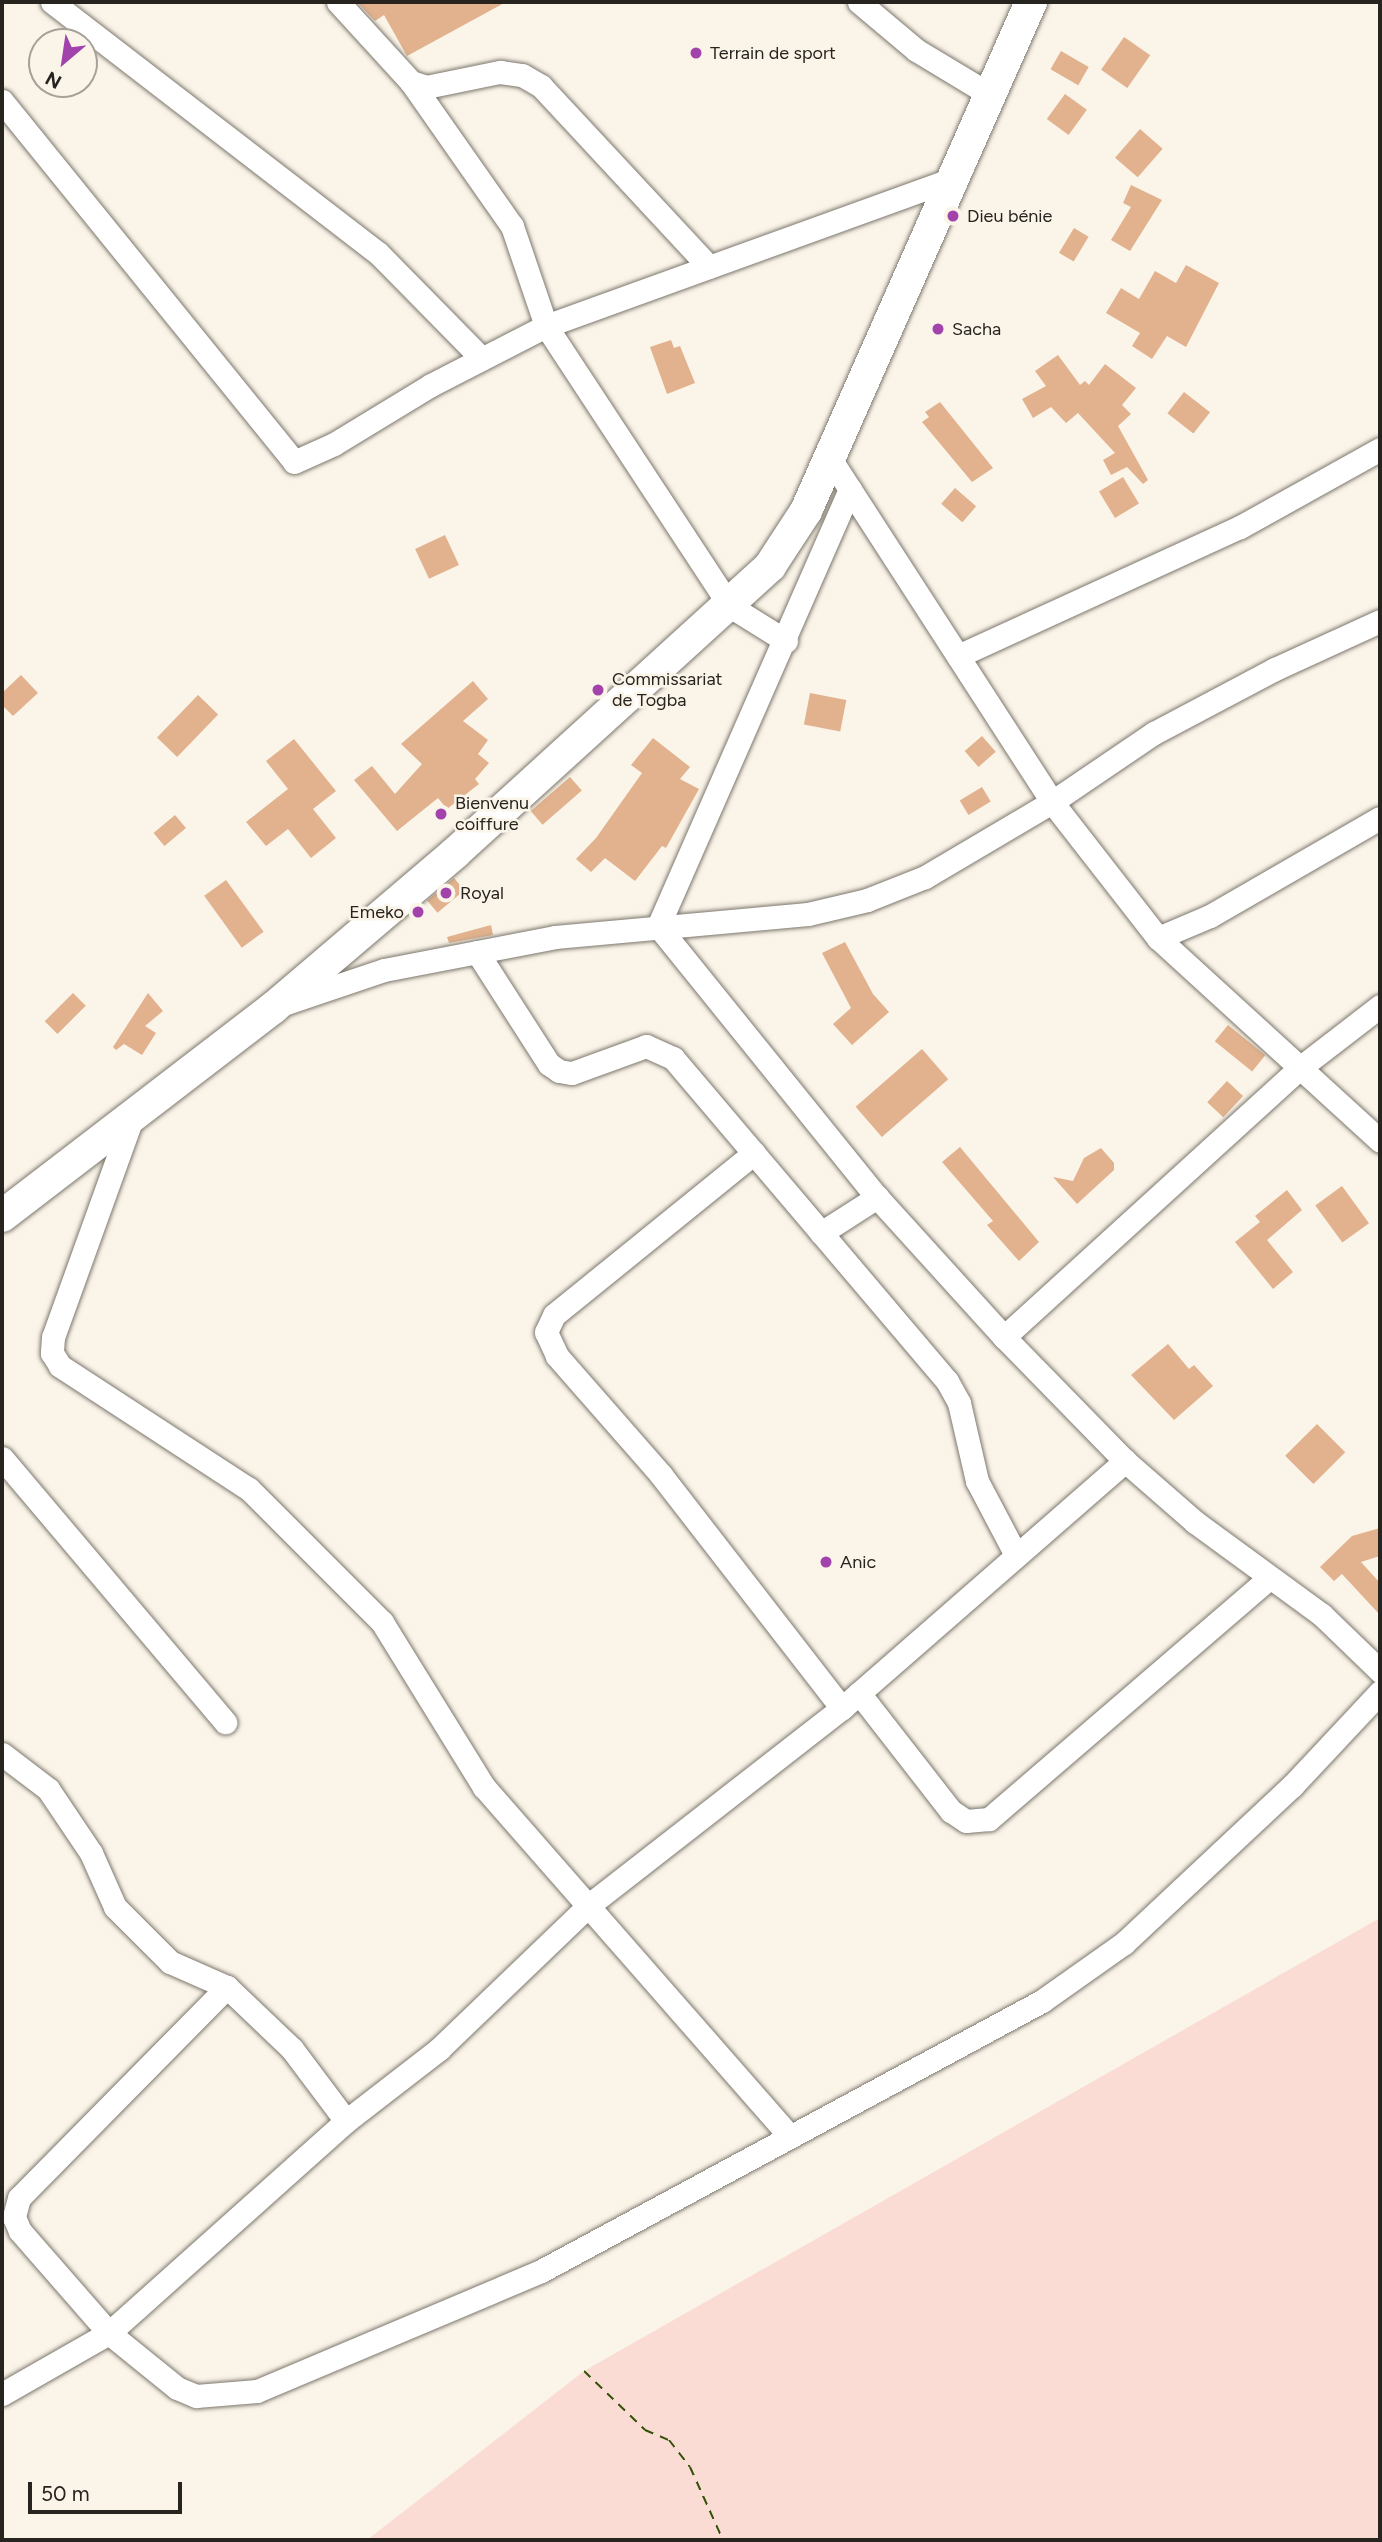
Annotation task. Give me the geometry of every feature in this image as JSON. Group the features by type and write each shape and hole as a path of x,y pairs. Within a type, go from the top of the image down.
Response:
{"street":[{"path":"52,2 378,253 482,359"},
{"path":"338,2 411,82 512,226 546,326 730,606 786,641"},
{"path":"859,2 916,50 989,94"},
{"path":"2,1215 132,1118 273,1007 455,853 730,606 790,539 1031,2"},
{"path":"411,82 434,86 500,72 522,75 541,86 709,267"},
{"path":"2,101 293,462 334,444 482,359 546,326 953,179"},
{"path":"958,656 1241,527 1380,449"},
{"path":"829,457 1052,802 1158,938 1297,1070 1380,1141"},
{"path":"658,926 786,641 850,489"},
{"path":"273,1007 384,970 555,937 808,914 867,900 925,877 1052,802 1154,733 1275,668 1380,621"},
{"path":"1158,938 1210,916 1380,818"},
{"path":"658,926 877,1197 1004,1337 1125,1461 1269,1577 1322,1615 1380,1671"},
{"path":"477,953 549,1064 572,1073 646,1046 662,1050 754,1153 947,1381 959,1403 977,1481 1016,1555"},
{"path":"1004,1337 1297,1070 1380,1006"},
{"path":"132,1118 51,1353 60,1366 250,1489 382,1622 484,1787 788,2134"},
{"path":"754,1153 554,1315 546,1332 557,1356 850,1700 951,1811 966,1821 989,1819 1269,1577"},
{"path":"821,1233 877,1197"},
{"path":"2,1458 225,1723"},
{"path":"2,2395 109,2333 346,2121 439,2049 589,1905 850,1700 1125,1461"},
{"path":"227,1987 19,2198 14,2217 20,2231 109,2333 186,2392 215,2396 257,2391 541,2271 788,2134 909,2076 1042,2001 1124,1943 1292,1786 1380,1692"},
{"path":"2,1754 48,1789 91,1853 115,1907 170,1962 227,1987 292,2049 346,2121"}],"shaded area":[{"path":"1380,1918 1380,2540 367,2540 584,2371"}],"building":[{"path":"357,2 506,2 407,56 384,15 375,21"},
{"path":"1124,37 1150,55 1127,88 1101,70"},
{"path":"1061,51 1089,67 1078,85 1050,69"},
{"path":"1065,94 1087,110 1069,135 1047,119"},
{"path":"1140,129 1163,149 1138,177 1115,158"},
{"path":"1131,185 1162,200 1130,251 1111,240 1131,207 1123,203"},
{"path":"1074,228 1089,237 1074,262 1059,253"},
{"path":"1186,265 1219,283 1186,347 1167,336 1152,359 1132,346 1140,333 1106,313 1121,288 1139,299 1155,271 1176,283"},
{"path":"671,340 674,348 680,346 695,383 667,394 650,347"},
{"path":"1058,355 1080,385 1085,381 1089,385 1105,364 1136,388 1122,405 1131,414 1118,426 1148,480 1143,484 1127,467 1111,475 1103,460 1115,453 1078,413 1066,423 1051,407 1033,418 1022,399 1046,386 1035,371"},
{"path":"1184,392 1210,412 1193,434 1167,413"},
{"path":"940,402 993,468 972,482 922,422 929,417 925,412"},
{"path":"1123,477 1139,504 1115,518 1099,491"},
{"path":"955,488 976,506 962,522 941,504"},
{"path":"445,535 459,565 429,579 415,549"},
{"path":"21,675 38,693 13,716 2,705 2,693"},
{"path":"473,681 488,699 463,721 488,740 478,754 489,763 475,779 479,784 447,809 438,798 397,831 354,780 372,766 395,794 422,764 401,744"},
{"path":"810,693 846,700 840,731 804,724"},
{"path":"198,695 218,714 177,757 157,737"},
{"path":"982,736 996,752 978,767 965,751"},
{"path":"653,738 690,767 680,779 699,789 666,848 662,846 635,881 605,858 591,872 576,859 596,838 642,773 631,765"},
{"path":"294,739 336,791 313,809 336,838 311,858 288,829 266,846 246,822 288,789 266,761"},
{"path":"570,777 582,791 543,825 531,811"},
{"path":"982,787 991,802 968,815 960,800"},
{"path":"175,815 186,828 164,846 154,833"},
{"path":"454,878 464,890 437,913 427,900"},
{"path":"226,880 264,932 242,948 204,896"},
{"path":"491,925 493,935 449,943 447,937"},
{"path":"845,942 873,994 889,1012 852,1045 833,1024 851,1008 822,953"},
{"path":"73,993 86,1006 57,1034 45,1021"},
{"path":"148,993 163,1011 145,1026 156,1033 142,1055 124,1044 116,1050 113,1047"},
{"path":"1228,1025 1265,1055 1252,1072 1215,1041"},
{"path":"922,1049 948,1079 882,1137 856,1107"},
{"path":"1227,1081 1243,1096 1223,1117 1207,1102"},
{"path":"960,1147 1039,1242 1019,1261 987,1225 993,1221 942,1162"},
{"path":"1101,1148 1114,1163 1114,1170 1077,1204 1053,1177 1073,1181 1084,1158"},
{"path":"1342,1186 1369,1223 1342,1243 1315,1205"},
{"path":"1287,1190 1302,1210 1267,1240 1293,1272 1273,1289 1235,1242 1260,1222 1255,1216"},
{"path":"1168,1344 1189,1369 1194,1365 1213,1386 1174,1420 1131,1375"},
{"path":"1317,1424 1345,1452 1313,1484 1285,1456"},
{"path":"1380,1528 1380,1556 1361,1562 1380,1583 1380,1615 1342,1574 1334,1581 1320,1567 1352,1536"}],"ferry route":[{"path":"584,2371 645,2430 669,2440 690,2467 723,2540"}],"place":[{"name":"Terrain de sport","path":"696,53"},
{"name":"Dieu bénie","path":"953,216"},
{"name":"Sacha","path":"938,329"},
{"name":"Commissariat de Togba","path":"598,690"},
{"name":"Bienvenu coiffure","path":"441,814"},
{"name":"Royal","path":"446,893"},
{"name":"Emeko","path":"418,912"},
{"name":"Anic","path":"826,1562"}]}
